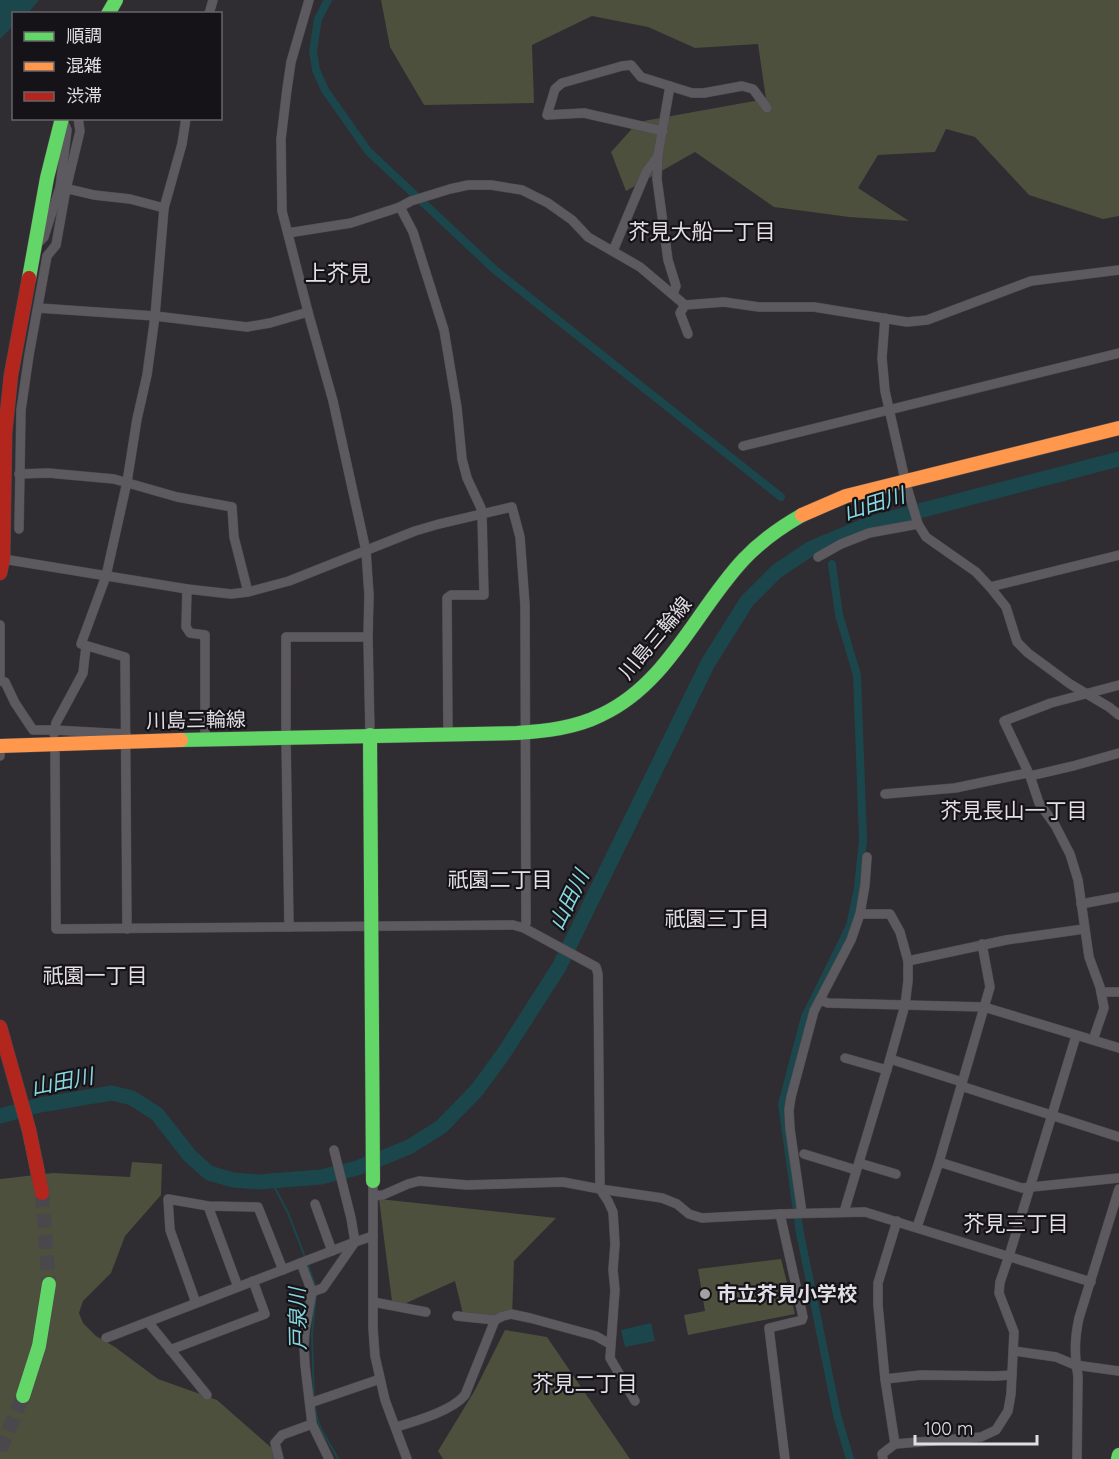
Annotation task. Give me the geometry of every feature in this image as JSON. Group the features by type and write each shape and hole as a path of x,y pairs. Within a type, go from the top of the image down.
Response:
{"main road":[{"path":"1,566 7,400 18,329 51,160 61,120"},
{"name":"川島三輪線","path":"0,746 126,738 205,740 526,733 558,730 592,719 617,707 638,692 679,645 727,578 745,558 794,519 846,496 1119,428"},
{"path":"370,735 373,1181"},
{"path":"0,1027 39,1170 42,1193"},
{"path":"23,1396 39,1346 49,1284"}],"street":[{"path":"309,0 291,62 281,139 282,211 333,401 366,551 369,595 370,735"},
{"path":"663,131 584,113 547,115 555,89 562,83 631,65 641,77 692,93 742,86 753,89 767,108"},
{"path":"670,87 658,155 657,179 668,260 676,286 674,294"},
{"path":"19,529 21,410 47,256 56,245 67,130 63,120"},
{"path":"34,247 44,237 63,188 80,131 78,120"},
{"path":"128,929 124,657 81,644 106,576 127,482 136,419 147,375 155,316 164,208 182,144 186,120"},
{"path":"613,251 646,172 658,155"},
{"path":"288,233 351,223 400,207 411,201 468,185 522,190 548,203 572,220 588,237 640,267 685,305 724,302 759,307 814,308 907,322 927,320 1031,281 1119,270"},
{"path":"63,188 164,208"},
{"path":"400,207 413,232 444,330 457,408 462,459 482,515 484,595 451,595 447,598 448,734"},
{"path":"685,305 680,313 688,334"},
{"path":"38,308 155,316 247,327 308,312"},
{"path":"885,318 882,358 885,391 905,482 917,522 926,537 976,572 990,587 1006,607 1017,642 1028,653 1119,715"},
{"path":"743,446 1119,353"},
{"path":"20,474 48,473 114,479 177,497 232,507 234,537 248,592"},
{"path":"1,566 106,576 231,594 289,581 415,531 512,507 520,537 525,605 526,923 524,928"},
{"path":"818,557 841,544 869,533 917,522"},
{"path":"990,587 1119,555"},
{"path":"187,589 186,627 190,633 205,635 205,740"},
{"path":"0,625 0,678 5,682 15,703 33,730 126,738"},
{"path":"289,927 286,636 368,637"},
{"path":"54,732 56,723 83,673 86,646"},
{"path":"1094,1040 1104,1008 1100,987 1089,957 1078,880 1070,854 1040,803 1004,721 1051,703 1119,685"},
{"path":"55,753 56,928 513,925 524,928 597,967 600,1190 613,1212 615,1244 613,1270 615,1290 610,1358 635,1401"},
{"path":"885,794 955,789 1073,766 1119,753"},
{"path":"802,1213 790,1129 791,1097 814,1011 851,940 860,914 867,857"},
{"path":"1081,904 1119,897"},
{"path":"844,1212 887,1071 905,1005 908,981 908,961 900,932 890,914 860,914"},
{"path":"908,961 982,944 1084,929"},
{"path":"917,1227 939,1162 990,987 982,944"},
{"path":"1101,992 1119,992"},
{"path":"820,1000 828,1003 984,1007 1119,1048"},
{"path":"883,1459 882,1454 895,1444 981,1437 996,1430 1008,1411 1014,1332 999,1293 1000,1282 1076,1036"},
{"path":"845,1058 887,1071"},
{"path":"890,1059 1119,1137"},
{"path":"329,1459 312,1424 304,1346 305,1331 316,1290 354,1242 336,1153"},
{"path":"804,1154 896,1174"},
{"path":"939,1162 1022,1188 1119,1178"},
{"path":"373,1181 375,1356 385,1400 407,1459"},
{"path":"374,1196 383,1195 419,1181 467,1185 563,1182 600,1190 663,1198 677,1204 689,1214 702,1218 865,1212 1091,1282"},
{"path":"1077,1459 1077,1326 1119,1189"},
{"path":"196,1303 170,1230 168,1199 208,1206 258,1206 283,1270"},
{"path":"315,1204 332,1251"},
{"path":"208,1206 238,1287"},
{"path":"780,1214 803,1317 802,1320 769,1328 785,1459"},
{"path":"895,1444 885,1379 878,1283 897,1221"},
{"path":"106,1338 373,1236"},
{"path":"306,1261 316,1290"},
{"path":"170,1350 265,1314 253,1281"},
{"path":"373,1302 426,1312"},
{"path":"457,1316 495,1320 511,1314 596,1336 610,1344"},
{"path":"396,1427 425,1418 460,1401 465,1395 495,1320"},
{"path":"148,1322 207,1395"},
{"path":"1014,1351 1056,1357 1076,1365 1119,1371"},
{"path":"885,1379 921,1375 1012,1375"},
{"path":"310,1403 380,1379"},
{"path":"279,1459 275,1443 282,1435 312,1424"}],"green space":[{"path":"381,0 1119,0 1119,216 1103,219 1029,195 975,137 946,129 935,152 878,155 858,188 909,221 849,217 774,207 695,152 626,191 611,152 638,122 766,99 758,44 695,48 648,27 592,16 532,45 534,103 424,105 390,47"},
{"path":"132,1162 162,1164 161,1195 125,1236 111,1273 83,1301 79,1313 83,1323 96,1336 158,1379 217,1400 274,1450 278,1459 0,1459 0,1179 53,1173 130,1177"},
{"path":"379,1199 556,1218 514,1261 512,1318 463,1314 455,1281 393,1309"},
{"path":"781,1259 795,1314 688,1335 684,1315 705,1311 698,1269"},
{"path":"505,1330 547,1337 630,1459 443,1459 438,1451 475,1390"}],"water":[{"path":"0,0 39,0 29,12 12,12 12,27 0,39"},
{"path":"651,1323 655,1341 625,1347 621,1330"}],"waterway":[{"path":"328,0 318,19 313,51 316,70 325,90 368,151 495,270 781,497"},
{"name":"山田川","path":"0,1116 40,1105 112,1093 132,1098 157,1114 190,1156 209,1173 233,1180 258,1182 321,1177 357,1168 409,1147 441,1127 477,1090 504,1053 559,967 708,663 747,601 777,571 810,549 869,524 1119,459"},
{"path":"832,564 839,615 857,675 863,840 858,888 850,926 805,1017 782,1104 800,1233 837,1415 850,1459"},
{"name":"戸泉川","path":"272,1182 288,1213 305,1257"},
{"name":"戸泉川","path":"307,1262 316,1288"},
{"name":"戸泉川","path":"314,1399 312,1334 316,1294"},
{"name":"戸泉川","path":"315,1404 317,1419 338,1459"}],"tunnel":[{"path":"42,1193 49,1284"},
{"path":"0,1450 23,1396"}],"traffic: fast":[{"path":"109,12 116,0"},
{"path":"29,278 47,178 62,120"},
{"path":"181,740 517,733 581,723 601,715 645,685 680,644 744,559 757,546 802,515"},
{"path":"370,735 373,1181"},
{"path":"23,1396 39,1346 49,1284"},
{"path":"1118,1459 1119,1455"}],"traffic: slow":[{"path":"802,515 846,496 1119,428"},
{"path":"0,746 181,740"}],"traffic: jam":[{"path":"0,573 3,559 5,433 11,375 29,278"},
{"path":"0,1027 29,1130 42,1193"}],"place":[{"name":"市立芥見小学校","path":"705,1294"}],"district":[{"name":"芥見大船一丁目","path":"702,232"},
{"name":"上芥見","path":"338,273"},
{"name":"芥見長山一丁目","path":"1014,811"},
{"name":"祇園二丁目","path":"500,880"},
{"name":"祇園三丁目","path":"717,919"},
{"name":"祇園一丁目","path":"95,976"},
{"name":"芥見三丁目","path":"1016,1224"},
{"name":"芥見二丁目","path":"585,1384"}]}
